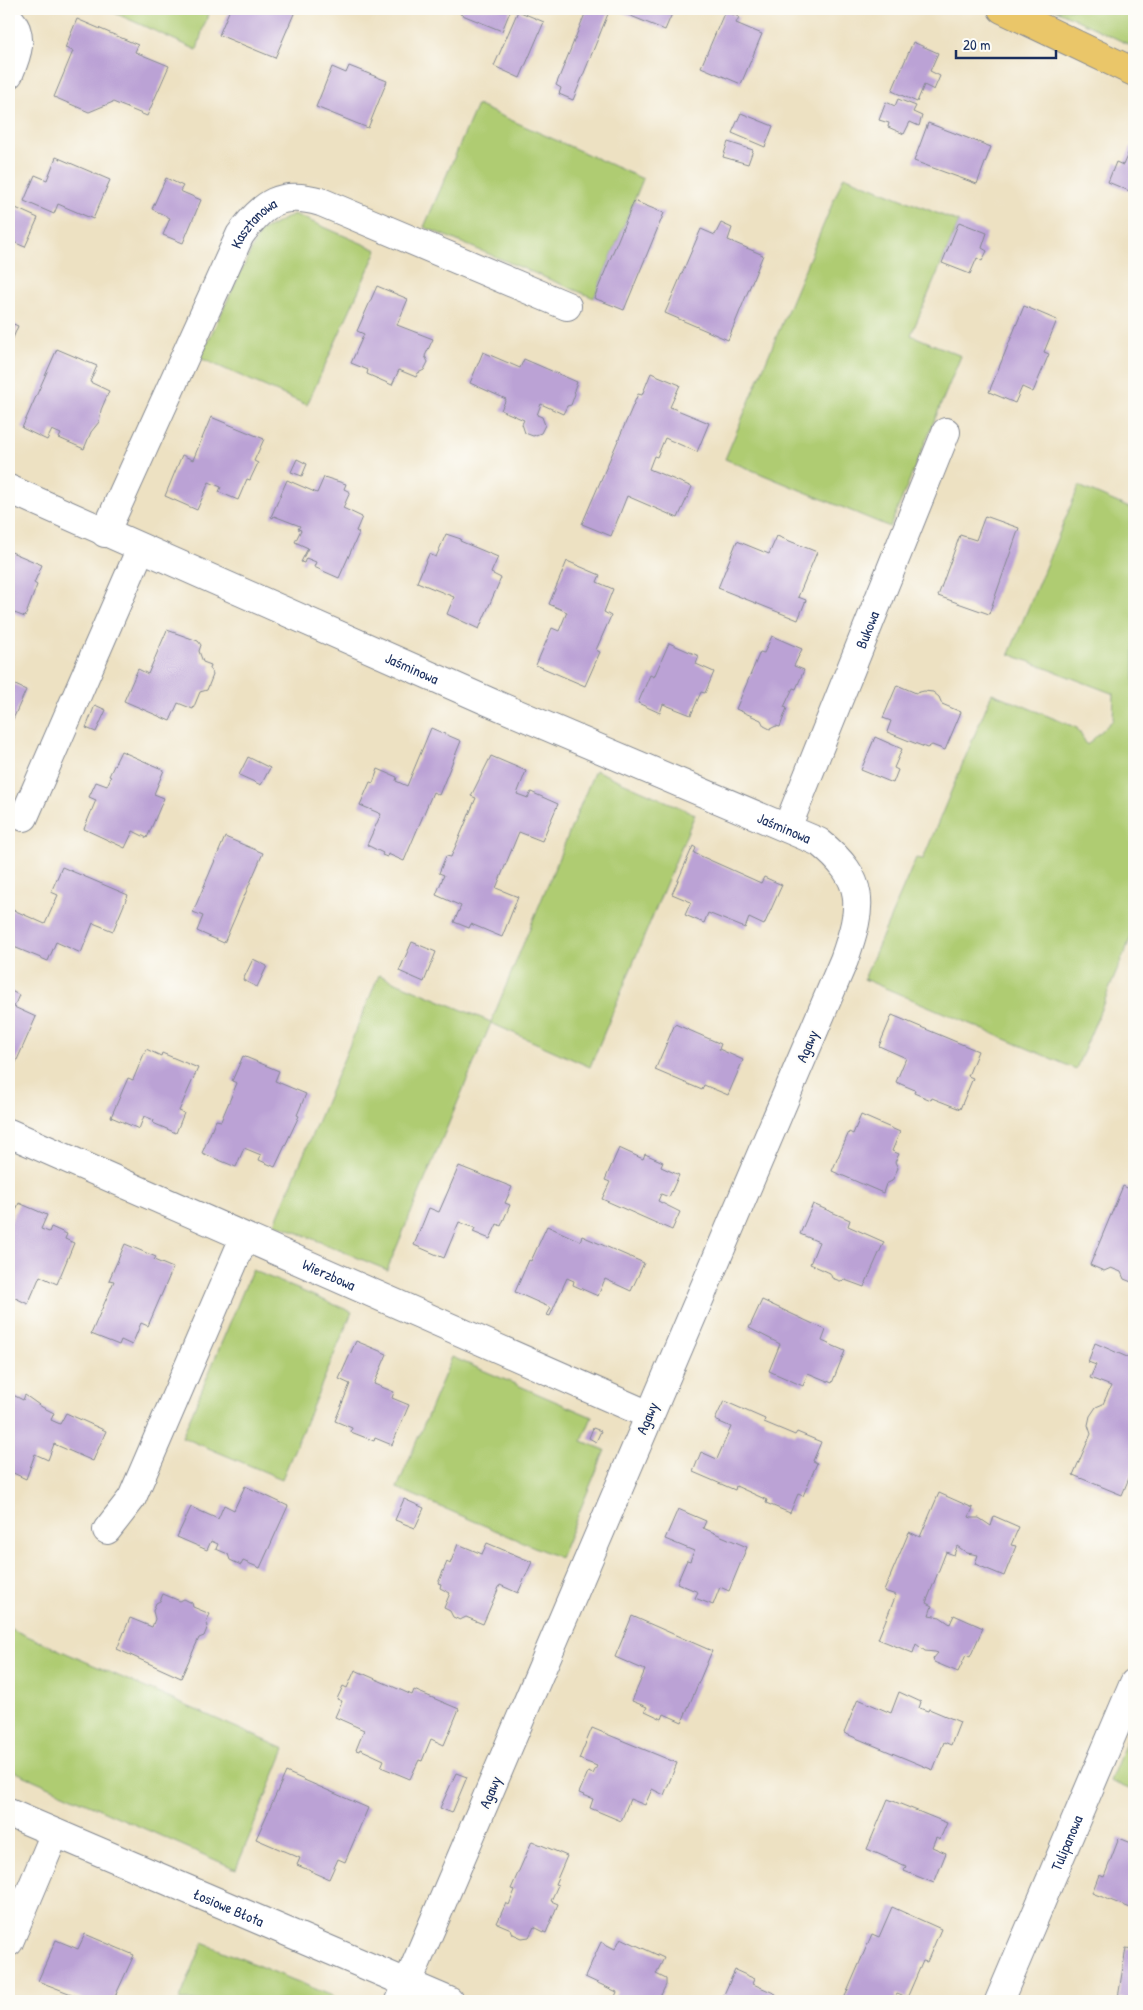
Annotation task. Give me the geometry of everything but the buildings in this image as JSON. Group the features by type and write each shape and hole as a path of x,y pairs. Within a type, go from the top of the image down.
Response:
{"main road":[{"path":"1002,9 1134,72"}],"street":[{"path":"9,18 14,24 19,50 9,74"},
{"name":"Kasztanowa","path":"106,533 240,234 255,214 273,202 292,196 321,202 567,306"},
{"name":"Bukowa","path":"786,828 946,432"},
{"name":"Jaśminowa","path":"9,489 483,699 819,842"},
{"path":"24,817 141,548"},
{"name":"Agawy","path":"404,1992 775,1123 853,935 858,910 856,887 846,867 819,842"},
{"name":"Wierzbowa","path":"9,1133 649,1416"},
{"path":"107,1530 132,1498 244,1238"},
{"name":"Tulipanowa","path":"1000,2001 1134,1683"},
{"name":"Łosiowe Błota","path":"9,1813 404,1992 449,2001"},
{"path":"9,1942 55,1833"}],"green space":[{"path":"106,9 211,9 197,50"},
{"path":"1054,9 1134,9 1134,47"},
{"path":"477,105 643,179 594,298 424,227"},
{"path":"844,176 959,222 911,335 961,356 890,527 725,459"},
{"path":"294,214 377,250 307,405 200,358 260,232"},
{"path":"1079,486 1134,510 1134,930 1076,1069 864,979 916,858 923,859 992,693 1077,728 1087,745 1113,720 1114,694 1009,654"},
{"path":"595,770 695,814 590,1067 491,1023 387,1270 275,1223 379,975 491,1022"},
{"path":"252,1270 352,1312 282,1479 182,1437"},
{"path":"452,1357 592,1417 582,1441 605,1450 560,1558 397,1488"},
{"path":"9,1628 285,1749 236,1869 9,1769"},
{"path":"1134,1723 1134,1791 1110,1781"},
{"path":"203,1943 345,2001 179,2001"}]}
